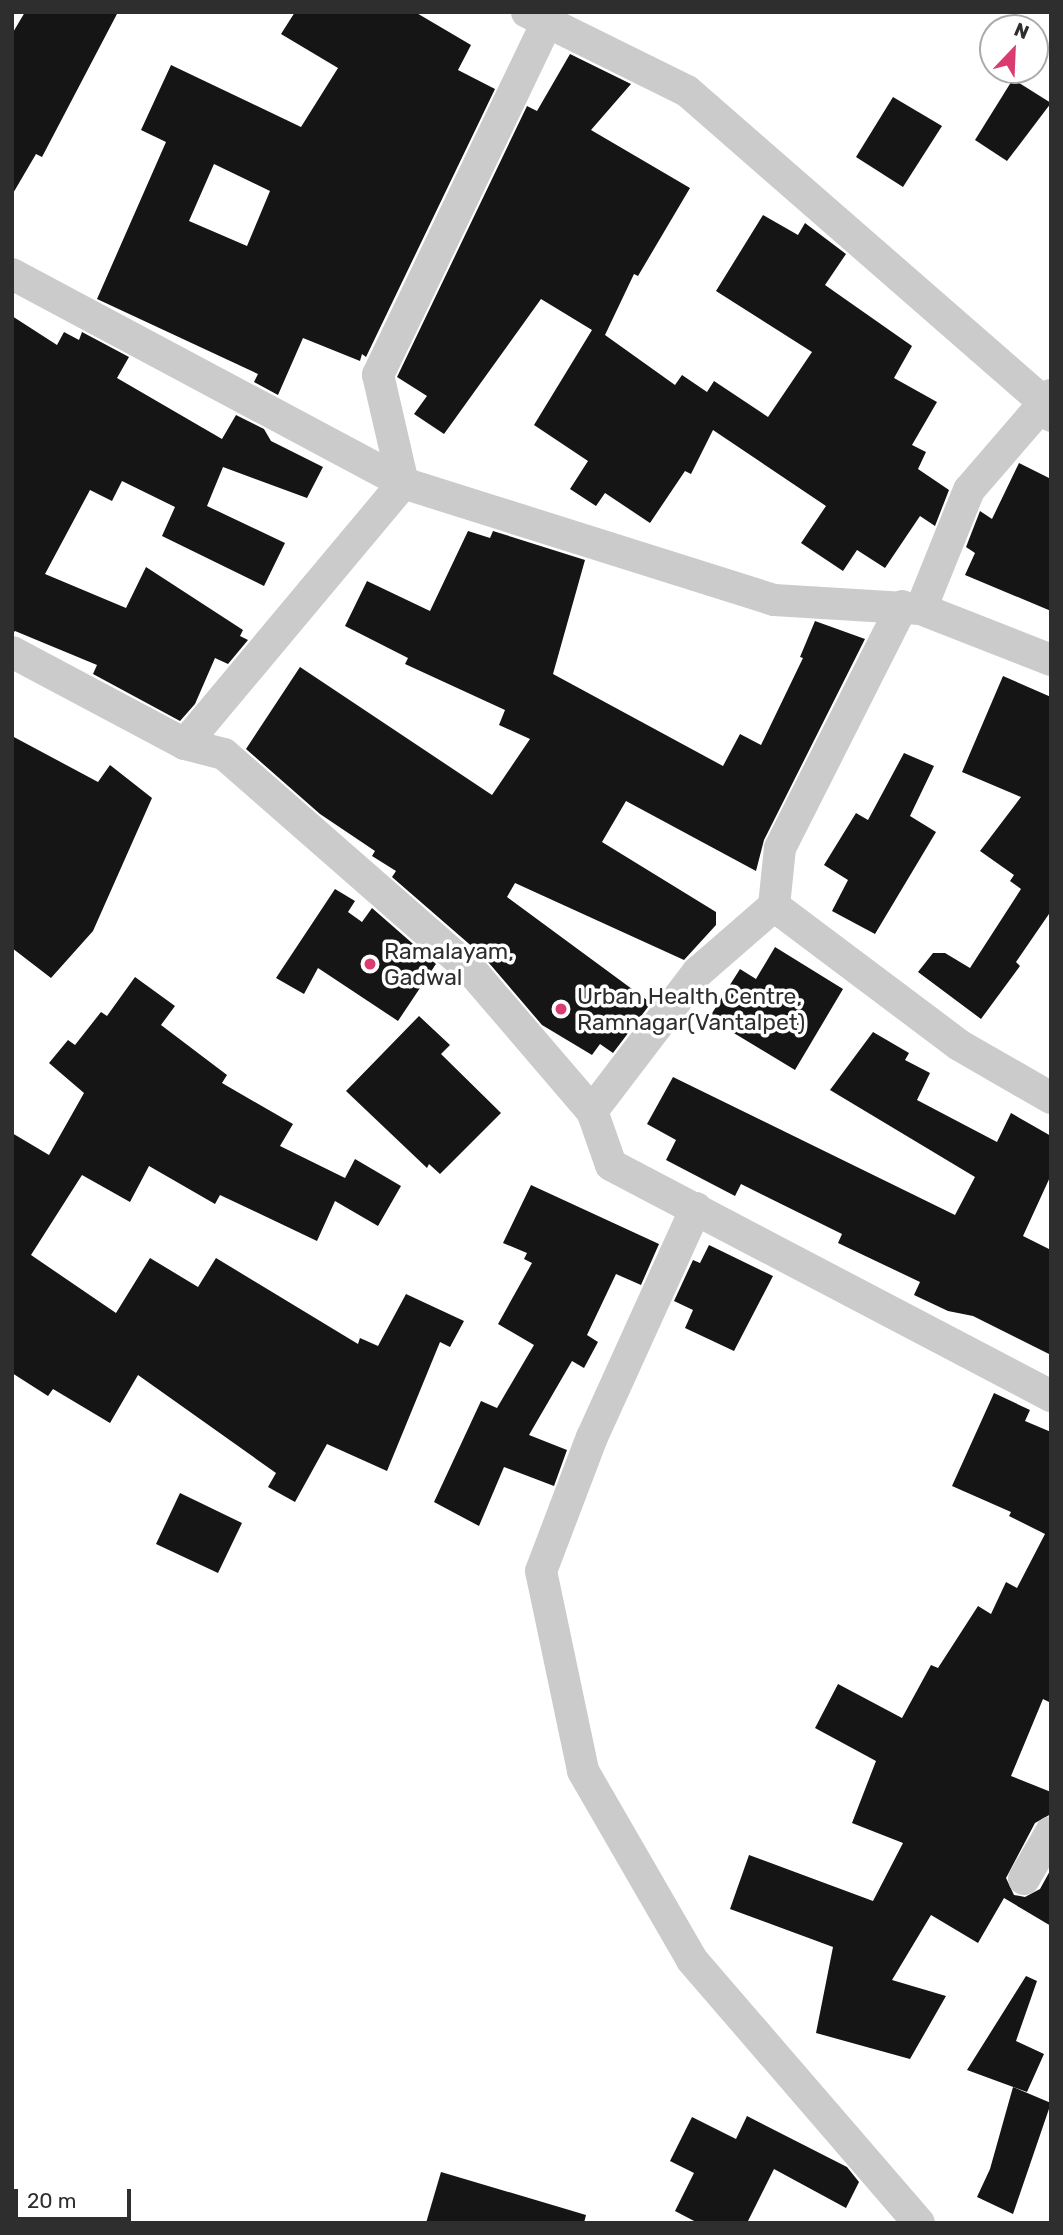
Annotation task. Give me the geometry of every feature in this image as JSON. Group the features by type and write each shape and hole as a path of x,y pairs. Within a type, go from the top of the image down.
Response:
{"street":[{"path":"403,482 378,375 537,17 687,90 1048,404 969,489 911,608 780,848 774,906 698,972 592,1111"},
{"path":"12,274 403,482 774,600 911,608 1051,660"},
{"path":"186,744 403,482"},
{"path":"12,652 186,744 224,754 471,970 592,1111 611,1165 1051,1395"},
{"path":"774,906 959,1045 1051,1098"},
{"path":"696,1208 592,1437 541,1571 583,1771 692,1960 919,2223"},
{"path":"1024,1879 1051,1832"}],"building":[{"path":"25,12 118,12 42,157 36,154 12,195 12,34"},
{"path":"295,12 415,12 471,45 458,70 495,89 366,357 362,354 360,361 303,338 278,395 254,382 258,374 97,299 166,142 141,130 171,65 301,127 338,68 281,34","holes":["214,164 270,191 247,246 189,221"]},
{"path":"570,54 631,84 591,130 690,188 638,276 634,274 605,335 675,385 682,375 707,392 714,381 768,417 812,352 716,291 763,215 798,235 805,223 846,254 825,285 912,346 894,378 937,402 912,445 926,452 918,469 949,490 935,526 920,516 885,568 857,550 843,571 801,543 826,506 713,430 691,474 685,471 650,523 605,493 596,506 570,489 588,461 534,425 592,330 541,299 444,434 414,414 427,396 397,377 527,106 537,111"},
{"path":"1010,84 1021,84 1051,103 1007,161 975,140"},
{"path":"893,97 942,126 903,187 856,157"},
{"path":"12,316 57,345 64,332 79,340 82,332 129,357 117,378 222,439 236,415 264,429 271,441 323,467 307,498 223,467 207,506 285,543 264,586 162,536 175,507 122,481 112,501 90,490 45,574 126,608 146,567 243,630 240,636 248,640 228,664 215,658 195,704 180,721 93,674 97,665 15,631 12,634"},
{"path":"1019,463 1051,479 1051,611 965,575 975,553 966,547 980,511 992,519"},
{"path":"468,531 490,538 493,531 585,560 553,674 723,766 740,734 761,745 803,658 800,657 815,621 865,639 764,840 756,871 626,801 602,842 716,912 716,925 684,960 515,883 507,897 651,1003 613,1053 600,1044 592,1055 542,1025 483,956 392,877 396,871 372,856 375,851 320,814 246,749 300,667 492,795 530,739 499,725 505,710 405,664 408,658 345,626 367,581 430,611"},
{"path":"1003,676 1051,697 1051,911 1016,962 1020,966 981,1019 918,972 933,953 945,953 970,968 1021,889 1010,881 1014,875 980,851 1021,797 962,772"},
{"path":"12,736 98,782 110,765 152,798 93,931 51,978 12,948"},
{"path":"904,753 934,766 910,816 936,832 875,934 832,911 848,880 824,865 856,813 868,820"},
{"path":"335,889 355,901 348,912 362,922 372,908 436,964 398,1021 318,968 304,994 276,978"},
{"path":"775,947 843,989 795,1070 709,1018 740,969 756,979"},
{"path":"135,977 175,1006 161,1025 227,1075 222,1083 293,1124 280,1146 345,1178 355,1159 401,1186 378,1226 335,1201 317,1241 220,1195 215,1204 149,1166 130,1202 82,1175 31,1255 116,1313 150,1258 198,1287 216,1258 358,1344 360,1338 378,1346 406,1294 464,1321 450,1347 440,1342 387,1471 327,1444 295,1502 268,1487 276,1473 138,1375 110,1423 53,1389 48,1396 12,1373 12,1133 49,1155 84,1093 49,1063 68,1040 75,1045 101,1012 107,1016"},
{"path":"419,1016 450,1045 441,1054 501,1113 440,1174 429,1164 427,1168 346,1091"},
{"path":"873,1032 909,1053 905,1060 930,1073 917,1100 997,1142 1011,1113 1051,1136 1051,1175 1023,1236 1051,1250 1051,1355 973,1316 948,1311 914,1295 920,1282 838,1243 842,1234 741,1184 735,1196 666,1160 676,1140 647,1124 673,1077 955,1215 975,1177 830,1090"},
{"path":"531,1185 659,1244 641,1285 616,1274 587,1335 598,1342 584,1368 572,1361 529,1435 567,1450 554,1486 504,1467 479,1526 434,1502 481,1401 497,1408 534,1345 498,1324 532,1263 524,1259 527,1253 503,1243"},
{"path":"709,1245 773,1276 734,1351 685,1328 693,1310 674,1301 693,1260 700,1263"},
{"path":"994,1393 1030,1410 1025,1421 1051,1432 1051,1703 1043,1699 1011,1776 1051,1792 1051,1814 1035,1823 1006,1878 1014,1895 1025,1897 1040,1889 1051,1869 1051,1926 1004,1898 978,1943 931,1915 892,1980 946,1996 910,2059 816,2033 833,1947 730,1909 749,1855 873,1901 903,1843 852,1823 876,1761 815,1728 838,1684 902,1718 931,1665 938,1668 978,1606 991,1614 1006,1582 1017,1588 1045,1534 1009,1516 1011,1512 952,1486"},
{"path":"180,1493 242,1523 218,1573 156,1544"},
{"path":"1026,1976 1037,1981 1016,2041 1044,2054 1027,2092 967,2070"},
{"path":"1013,2087 1051,2103 1013,2214 977,2197 990,2169"},
{"path":"747,2116 847,2167 859,2182 846,2208 774,2169 747,2223 698,2223 675,2211 694,2173 670,2161 692,2117 736,2139"},
{"path":"441,2172 586,2215 584,2223 426,2223"}],"place":[{"name":"Ramalayam, Gadwal","path":"370,964"},
{"name":"Urban Health Centre, Ramnagar(Vantalpet)","path":"561,1009"}]}
